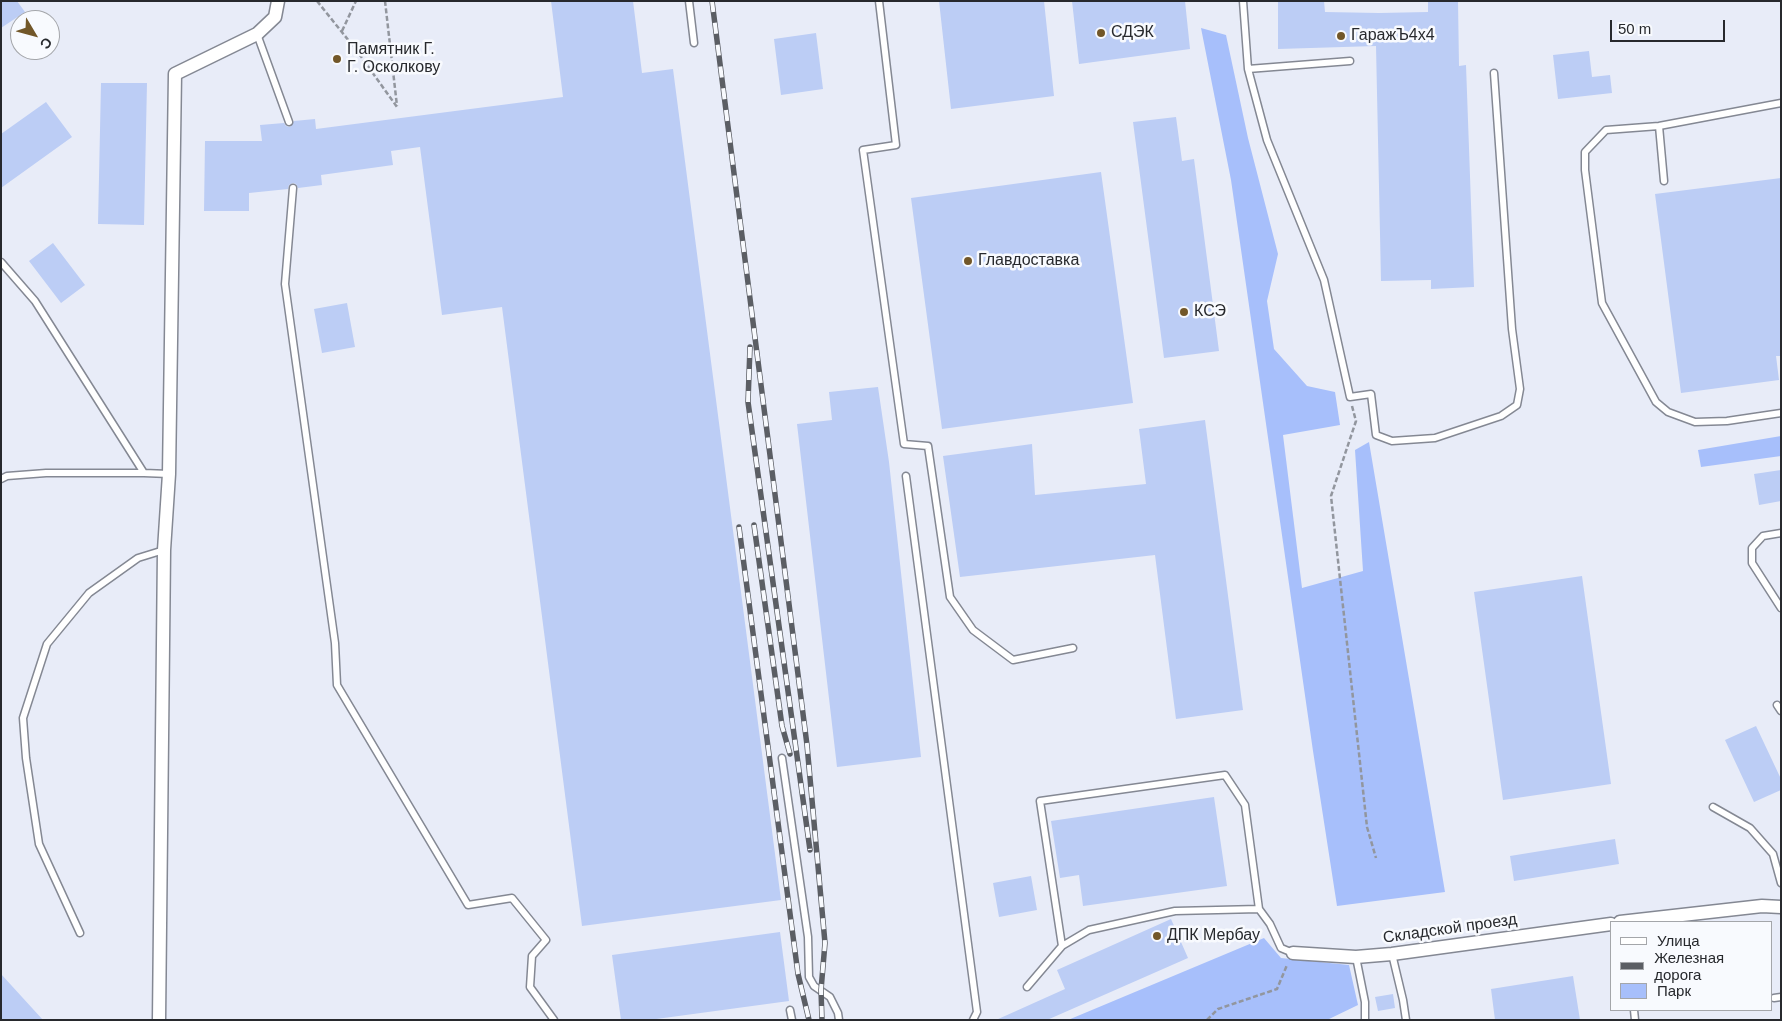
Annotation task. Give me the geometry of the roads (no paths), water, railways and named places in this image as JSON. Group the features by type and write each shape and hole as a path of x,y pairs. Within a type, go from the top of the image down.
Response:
{"street":[{"path":"159,1020 164,550 169,474 175,74 257,34 275,17 278,1"},
{"path":"1633,921 1762,906 1781,907"},
{"name":"Складской проезд","path":"1293,952 1356,957 1392,954 1610,924"}],"lane":[{"path":"689,1 694,43"},
{"path":"879,1 896,144 863,150 904,444 928,446 950,597 974,630 1013,660 1073,648"},
{"path":"1243,1 1248,69 1267,140 1324,280 1350,397 1371,394 1376,435 1392,441 1434,438 1502,416 1516,404 1520,389 1512,328 1494,73"},
{"path":"257,34 289,122"},
{"path":"1248,69 1350,61"},
{"path":"1781,103 1659,126 1606,130 1585,152 1585,170 1602,303 1656,402 1668,412 1695,422 1727,421 1781,413"},
{"path":"1659,126 1664,181"},
{"path":"293,188 285,284 335,643 337,684 468,905 512,898 546,940 532,956 530,987 554,1020"},
{"path":"1,262 35,301 144,473"},
{"path":"1,479 6,476 46,473 169,474"},
{"path":"906,476 977,1012 973,1020"},
{"path":"1781,533 1763,536 1752,548 1752,563 1781,608"},
{"path":"80,933 38,844 26,758 23,718 47,644 88,593 138,558 164,550"},
{"path":"782,758 808,937 809,976 814,986 830,997 838,1012 839,1020"},
{"path":"1062,946 1040,801 1225,775 1245,805 1259,909 1270,924 1281,948 1293,952"},
{"path":"1713,807 1750,828 1773,854 1781,883"},
{"path":"1028,987 1062,946 1089,930 1176,911 1259,909"},
{"path":"1392,954 1404,1000 1406,1020"},
{"path":"1356,957 1366,1002 1365,1020"},
{"path":"790,1010 792,1020"}],"railway":[{"path":"712,1 807,745 825,943 821,990 822,1020"},
{"path":"750,347 748,402 810,850"},
{"path":"754,525 782,726 790,754"},
{"path":"739,527 798,974 809,1020"}],"place":[{"name":"СДЭК","path":"1101,33"},
{"name":"ГаражЪ4х4","path":"1341,36"},
{"name":"Памятник Г. Г. Осколкову","path":"337,59"},
{"name":"Главдоставка","path":"968,261"},
{"name":"КСЭ","path":"1184,312"},
{"name":"ДПК Мербау","path":"1157,936"}]}
